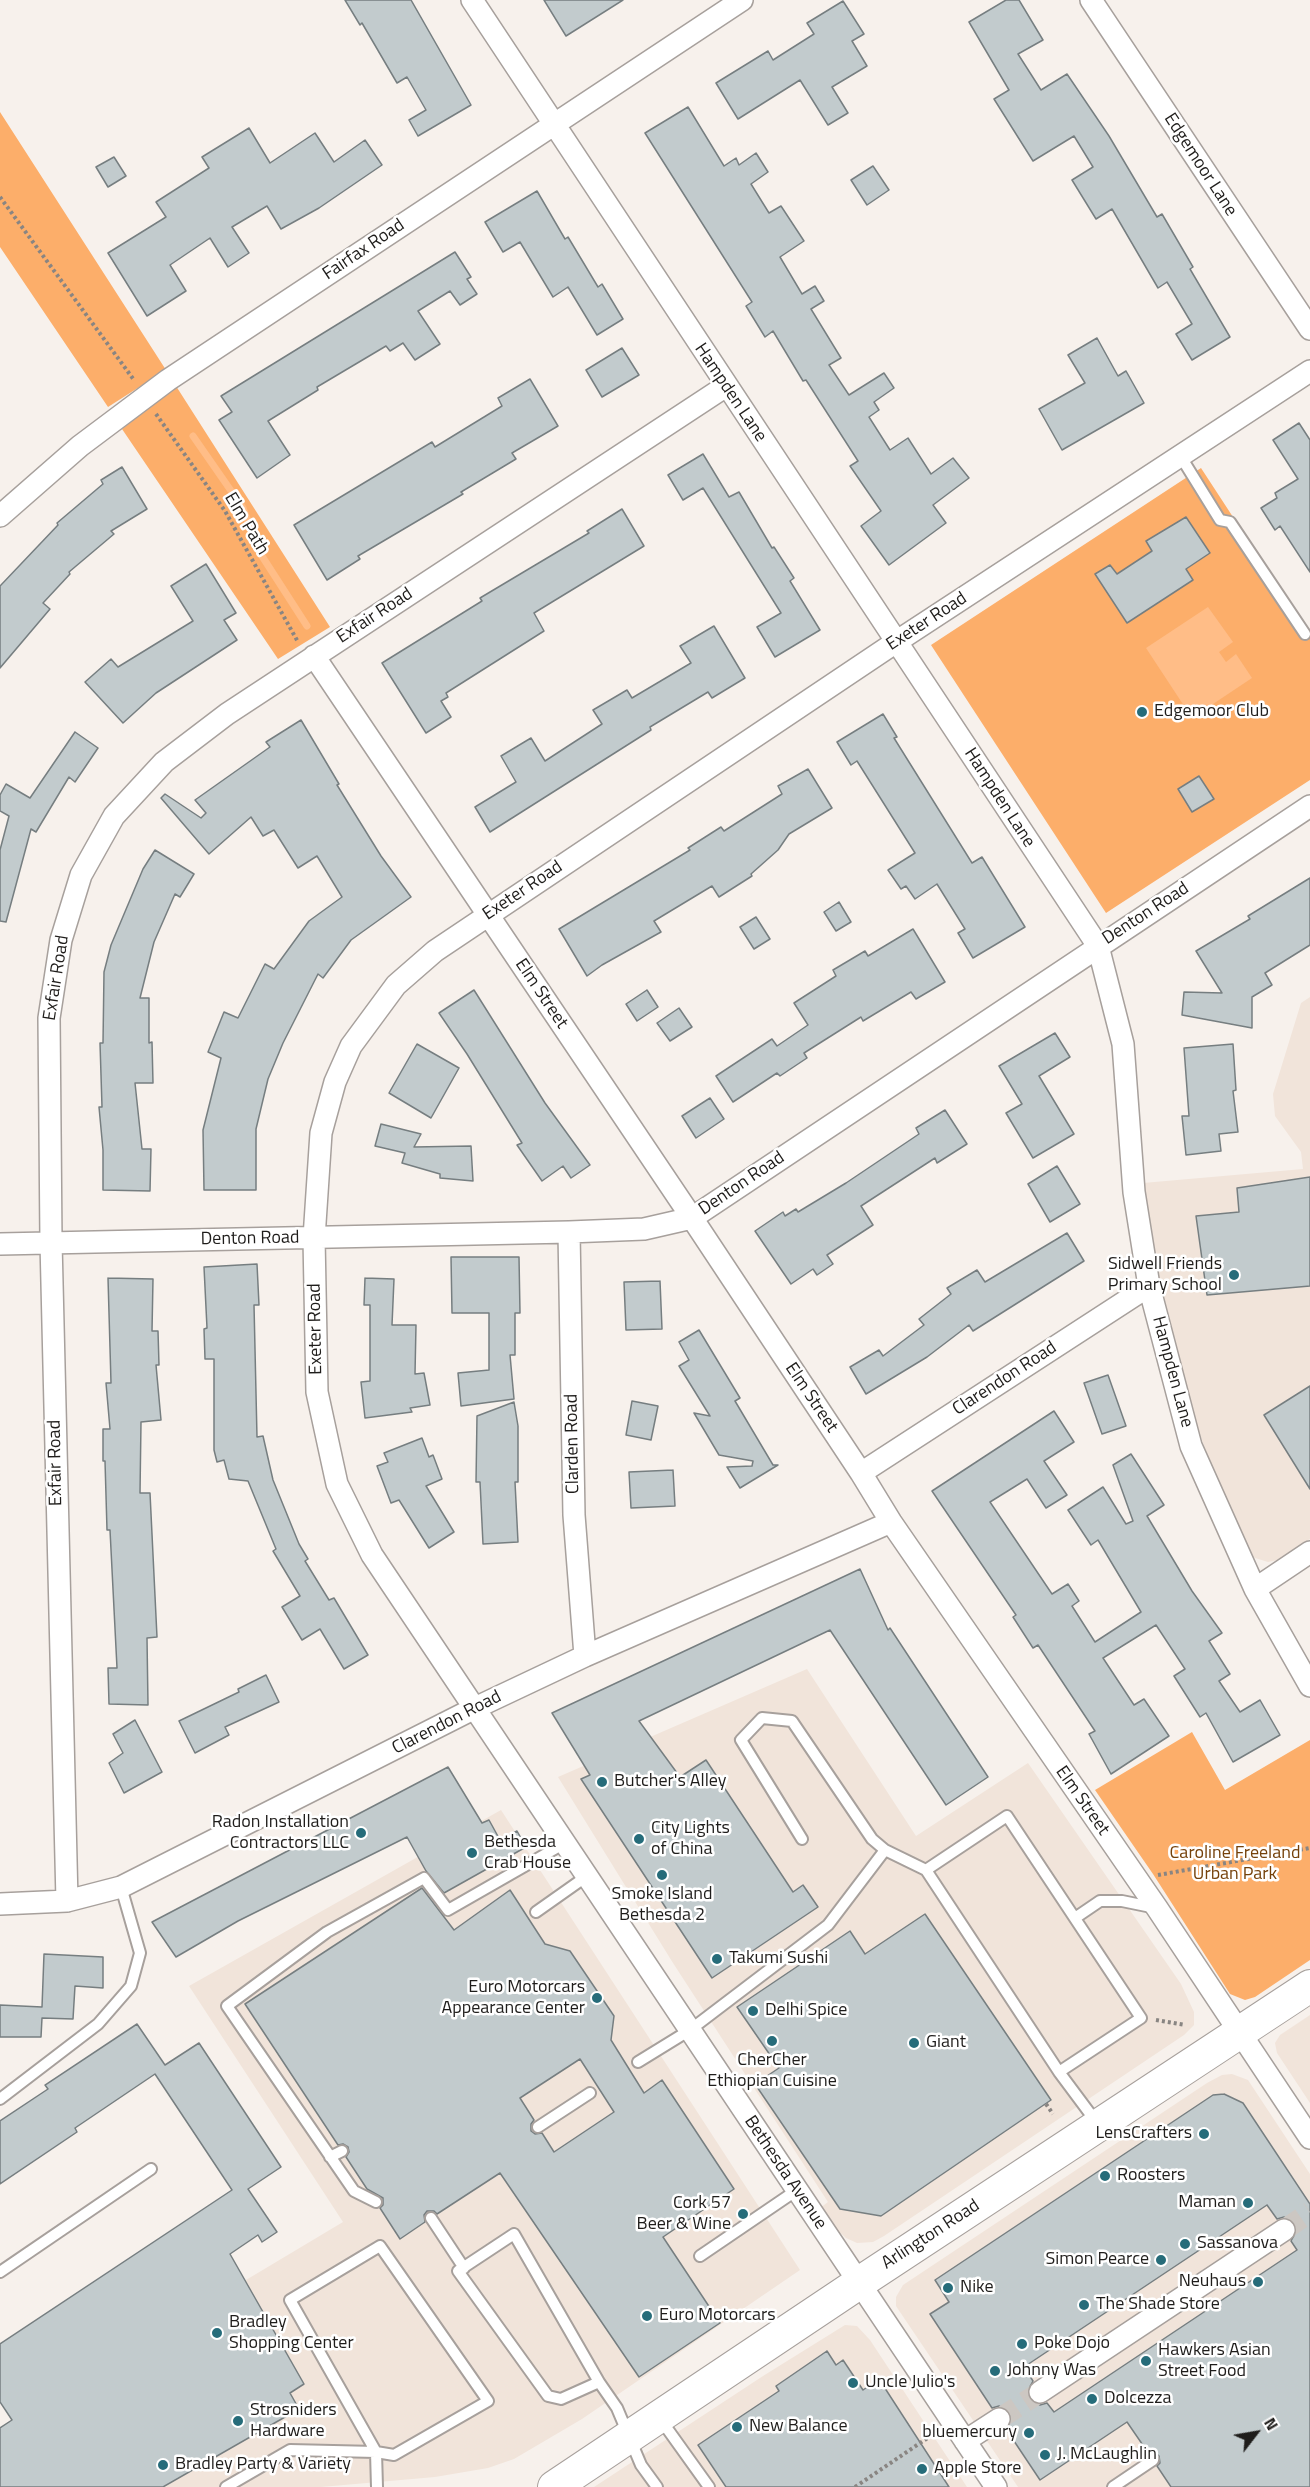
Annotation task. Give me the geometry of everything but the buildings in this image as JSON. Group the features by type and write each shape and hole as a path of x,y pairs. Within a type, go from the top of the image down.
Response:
{"main road":[{"name":"Arlington Road","path":"554,2487 1310,1986"}],"street":[{"name":"Hampden Lane","path":"472,0 1098,946 1123,1044 1134,1192 1149,1286 1191,1446 1255,1589 1310,1686"},
{"name":"Fairfax Road","path":"0,516 80,446 168,380 742,0"},
{"name":"Edgemoor Lane","path":"1091,0 1310,329"},
{"name":"Exeter Road","path":"475,1708 372,1555 337,1484 317,1392 314,1238 321,1133 334,1082 351,1046 396,985 435,951 896,642 1310,371"},
{"name":"Exfair Road","path":"67,1901 51,1242 49,1018 60,940 81,875 114,816 164,762 227,714 726,386"},
{"name":"Elm Street","path":"314,657 692,1218 891,1522 1157,1908 1310,2138"},
{"name":"Denton Road","path":"0,1244 569,1232 644,1229 692,1218 1310,806"},
{"name":"Clarden Road","path":"569,1232 574,1515 585,1656"},
{"name":"Clarendon Road","path":"861,1473 1149,1286"},
{"name":"Clarendon Road","path":"0,1904 67,1901 121,1887 475,1708 585,1656 891,1522"},
{"path":"1255,1589 1310,1552"},
{"name":"Bethesda Avenue","path":"475,1708 996,2487"},
{"path":"1040,2392 1284,2229"},
{"path":"965,2441 999,2419"}],"lane":[{"path":"1181,457 1220,520 1230,522 1305,634"},
{"path":"802,1839 741,1740 762,1718 792,1721 872,1839 885,1850 926,1870 1059,2072 1099,2126"},
{"path":"926,1870 1007,1816 1141,2018 1059,2072"},
{"path":"376,2202 354,2192 227,2006 327,1932 424,1878 448,1910 565,1843"},
{"path":"638,2062 690,2030 828,1925 885,1850"},
{"path":"536,1912 588,1876"},
{"path":"0,2099 98,2024 131,1986 140,1953 121,1887"},
{"path":"1075,1918 1100,1901 1122,1901 1157,1908"},
{"path":"538,2127 590,2093"},
{"path":"330,2157 342,2151"},
{"path":"0,2272 151,2169"},
{"path":"700,2256 797,2190"},
{"path":"431,2218 464,2268"},
{"path":"599,2382 561,2399 548,2396 458,2271 514,2234 599,2382 617,2408 641,2465 657,2487"},
{"path":"226,2487 290,2450 376,2452 394,2455 488,2401 380,2246 290,2300 376,2452 376,2487"},
{"path":"659,2417 709,2487"},
{"path":"1113,2487 1153,2460"}],"path":[{"path":"0,196 137,385"},
{"name":"Elm Path","path":"151,406 225,511 300,645 314,657"},
{"path":"1157,1875 1310,1848"},
{"path":"1141,2018 1185,2025"},
{"path":"1046,2104 1053,2114"},
{"path":"855,2487 929,2438"}],"shaded area":[{"path":"1208,607 1233,642 1219,652 1226,662 1236,654 1252,678 1192,718 1146,648"},
{"name":"Sidwell Friends Primary School","path":"1310,997 1310,1539 1278,1560 1268,1562 1252,1557 1246,1549 1188,1404 1164,1311 1150,1238 1143,1183 1303,1169 1301,1152 1275,1116 1273,1094 1301,1003"},
{"path":"807,1669 916,1836 1028,1763 1181,1984 1194,2012 1194,2025 1184,2035 873,2242 857,2243 846,2238 834,2227 820,2208 828,2202 673,1963 558,1777"},
{"path":"501,1810 800,2270 582,2419 514,2459 488,2468 435,2477 321,2487 0,2487 0,2427 343,2222 189,1986"},
{"path":"1310,2015 1310,2103 1277,2053 1275,2043 1280,2035"},
{"path":"1232,2074 1248,2080 1310,2174 1310,2487 1018,2487 896,2306 896,2297 903,2285 1207,2083 1222,2075"},
{"path":"845,2325 857,2326 870,2340 967,2487 594,2487 763,2376"}],"green space":[{"path":"0,112 166,370 108,407 0,247"},
{"path":"176,386 330,627 278,659 122,429"},
{"name":"Edgemoor Club","path":"1201,468 1310,635 1310,780 1106,913 931,645"},
{"name":"Caroline Freeland Urban Park","path":"1192,1732 1225,1790 1310,1740 1310,1960 1255,1997 1245,2000 1230,1994 1153,1874 1095,1790"}],"waterway":[{"path":"193,436 243,508 260,553 307,626"}],"tunnel":[{"path":"1284,2230 1310,2212"},
{"path":"999,2419 1040,2392"}],"place":[{"name":"Edgemoor Club","path":"1142,712"},
{"name":"Sidwell Friends Primary School","path":"1234,1275"},
{"name":"Butcher's Alley","path":"602,1782"},
{"name":"Radon Installation Contractors LLC","path":"361,1833"},
{"name":"City Lights of China","path":"639,1839"},
{"name":"Bethesda Crab House","path":"472,1853"},
{"name":"Smoke Island Bethesda 2","path":"662,1875"},
{"name":"Takumi Sushi","path":"717,1959"},
{"name":"Euro Motorcars Appearance Center","path":"597,1998"},
{"name":"Delhi Spice","path":"753,2011"},
{"name":"CherCher Ethiopian Cuisine","path":"772,2041"},
{"name":"Giant","path":"914,2043"},
{"name":"LensCrafters","path":"1204,2134"},
{"name":"Roosters","path":"1105,2176"},
{"name":"Maman","path":"1248,2203"},
{"name":"Cork 57 Beer & Wine","path":"743,2214"},
{"name":"Sassanova","path":"1185,2244"},
{"name":"Simon Pearce","path":"1161,2260"},
{"name":"Neuhaus","path":"1258,2282"},
{"name":"Nike","path":"948,2288"},
{"name":"The Shade Store","path":"1084,2305"},
{"name":"Euro Motorcars","path":"647,2316"},
{"name":"Bradley Shopping Center","path":"217,2333"},
{"name":"Poke Dojo","path":"1022,2344"},
{"name":"Hawkers Asian Street Food","path":"1146,2361"},
{"name":"Johnny Was","path":"995,2371"},
{"name":"Uncle Julio's","path":"853,2383"},
{"name":"Dolcezza","path":"1092,2399"},
{"name":"Strosniders Hardware","path":"238,2421"},
{"name":"New Balance","path":"737,2427"},
{"name":"bluemercury","path":"1029,2433"},
{"name":"J. McLaughlin","path":"1045,2455"},
{"name":"Bradley Party & Variety","path":"163,2465"},
{"name":"Apple Store","path":"922,2469"}]}
